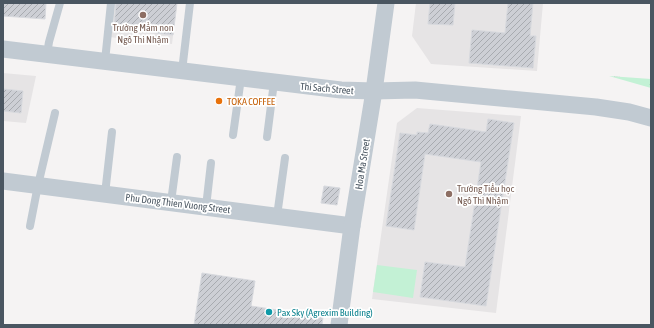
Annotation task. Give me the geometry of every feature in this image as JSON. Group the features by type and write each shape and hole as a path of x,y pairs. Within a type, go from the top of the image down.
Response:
{"street":[{"name":"Hoa Ma Street","path":"339,325 352,226 374,91 386,3"},
{"name":"Thi Sach Street","path":"3,49 341,90 415,90 563,104 629,112 651,118"},
{"name":"Phu Dong Thien Vuong Street","path":"3,181 352,226"}],"lane":[{"path":"47,54 60,3"},
{"path":"105,61 111,3"},
{"path":"182,70 190,3"},
{"path":"234,135 241,78"},
{"path":"267,137 274,82"},
{"path":"30,226 38,185 56,113"},
{"path":"105,194 112,132"},
{"path":"171,202 177,157"},
{"path":"277,216 285,158"},
{"path":"206,207 212,163"}],"shaded area":[{"name":"Trường Mầm non Ngô Thì Nhậm","path":"113,3 177,3 172,44 109,37"},
{"path":"416,3 543,3 537,71 431,64 412,36"},
{"path":"3,73 36,76 26,123 3,121"},
{"name":"Trường Tiểu học Ngô Thì Nhậm","path":"417,108 521,116 496,313 372,299 397,123"}],"green space":[{"path":"609,76 651,79 651,88"},
{"path":"377,265 417,270 413,298 373,292"}],"building":[{"path":"3,3 46,3 45,19 3,16"},
{"name":"Trường Mầm non Ngô Thì Nhậm","path":"116,3 177,3 173,35 114,28"},
{"path":"430,3 455,3 453,25 428,24"},
{"path":"508,3 533,3 530,36 536,36 533,68 469,63 472,30 505,33"},
{"path":"3,89 23,91 21,113 3,111"},
{"path":"488,119 514,123 486,306 420,297 425,262 465,267 481,162 425,154 414,230 386,226 400,133 417,135 417,132 428,133 430,124 486,132"},
{"path":"324,186 340,188 337,205 321,203"},
{"path":"202,273 255,281 251,306 323,317 322,325 194,325"}],"place":[{"name":"Trường Mầm non Ngô Thì Nhậm","path":"143,15"},
{"name":"TOKA COFFEE","path":"219,101"},
{"name":"Trường Tiểu học Ngô Thì Nhậm","path":"449,194"},
{"name":"Pax Sky (Agrexim Building)","path":"269,312"}]}
